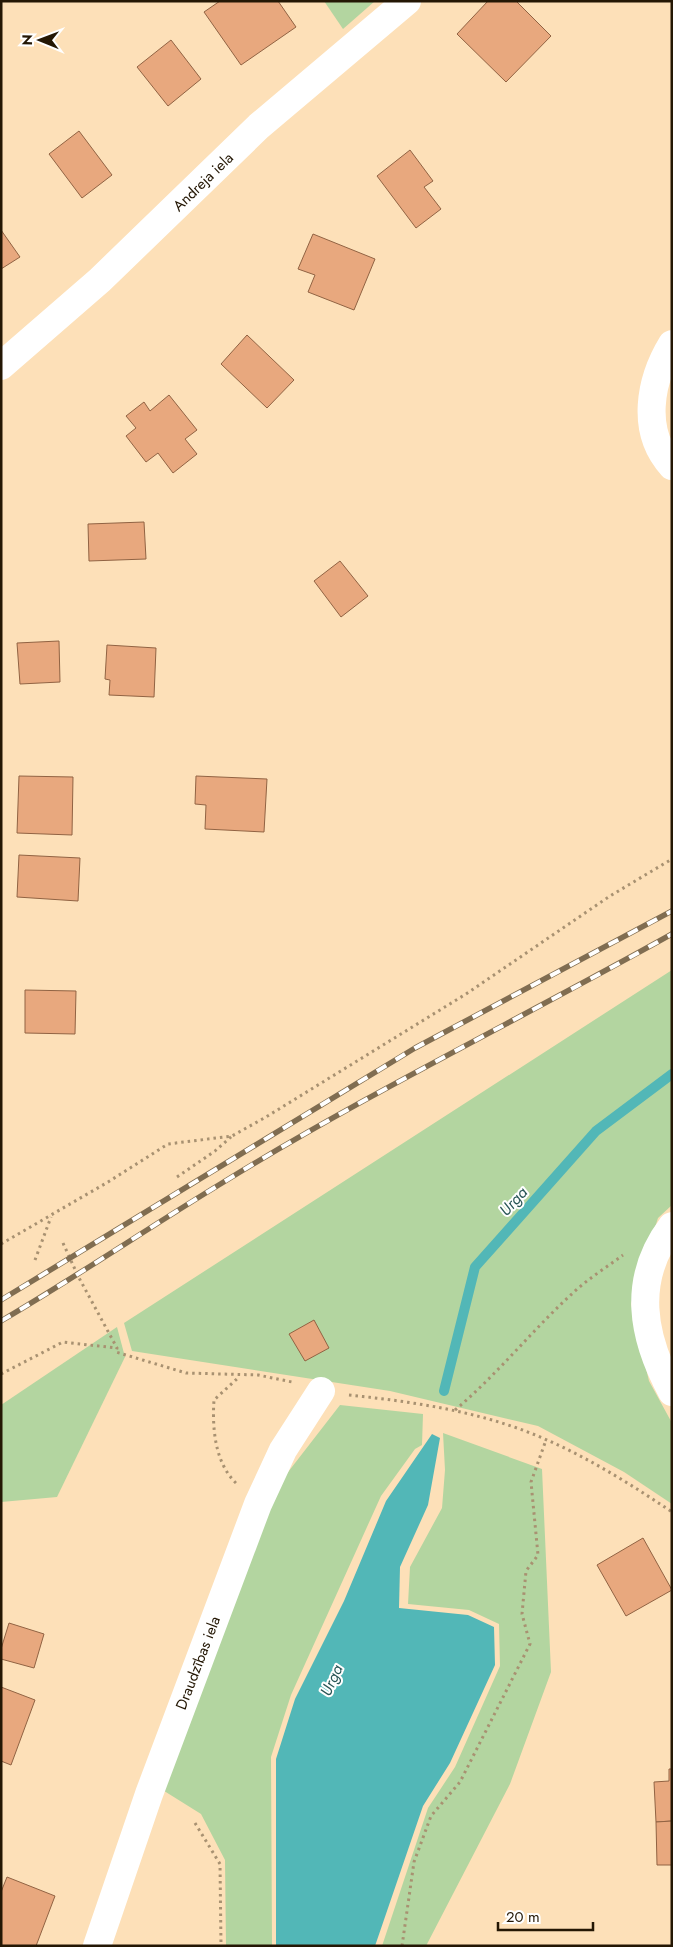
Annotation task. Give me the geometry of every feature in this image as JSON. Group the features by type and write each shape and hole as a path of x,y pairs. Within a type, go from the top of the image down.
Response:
{"street":[{"name":"Andreja iela","path":"1,366 100,280 260,126 407,1"},
{"path":"672,344 660,363 650,412 655,438 672,466"},
{"path":"672,1226 654,1256 645,1286 644,1310 648,1334 660,1371 672,1392"},
{"name":"Draudzības iela","path":"98,1946 149,1794 258,1504 283,1450 322,1391"}],"path":[{"path":"177,1177 215,1151 232,1136 354,1065 450,1004 610,896 672,859"},
{"path":"1,1244 51,1216 168,1144 232,1136"},
{"path":"35,1260 51,1216"},
{"path":"63,1243 116,1348 116,1352 186,1373 240,1376 214,1400 212,1427 226,1474 258,1504"},
{"path":"455,1410 478,1391 501,1365 575,1291 630,1249"},
{"path":"1,1374 63,1342 116,1348"},
{"path":"418,1403 455,1410 517,1428 546,1440 602,1466 672,1512"},
{"path":"402,1946 414,1862 431,1816 460,1782 530,1644 522,1614 526,1571 538,1555 531,1482 546,1440"},
{"path":"196,1823 220,1864 222,1946"}],"green space":[{"path":"324,1 375,1 343,29"},
{"path":"672,970 672,1205 658,1218 631,1304 649,1381 672,1423 672,1504 624,1472 538,1426 390,1391 132,1351 124,1323"},
{"path":"117,1327 125,1357 57,1497 1,1502 1,1405"},
{"path":"340,1405 423,1414 422,1445 415,1449 381,1496 291,1695 271,1757 272,1946 226,1946 225,1860 201,1814 161,1789 278,1485"},
{"path":"443,1433 542,1469 551,1672 510,1784 426,1946 382,1946 428,1808 455,1767 500,1666 499,1624 469,1610 408,1604 410,1567 442,1508 445,1470"}],"water":[{"path":"432,1434 440,1438 428,1505 400,1567 399,1608 468,1615 494,1627 495,1665 450,1763 423,1806 375,1946 276,1946 276,1759 295,1699 344,1601 386,1501"}],"building":[{"path":"220,1 278,1 296,27 241,65 204,12"},
{"path":"488,1 516,1 551,36 506,82 457,34"},
{"path":"171,40 201,79 168,106 137,67"},
{"path":"79,131 112,175 82,198 49,154"},
{"path":"410,150 433,181 424,187 441,209 416,228 377,176"},
{"path":"1,230 20,257 1,269"},
{"path":"313,234 375,259 354,310 308,292 315,275 298,269"},
{"path":"247,335 294,380 267,408 221,364"},
{"path":"169,395 197,430 185,439 197,454 173,473 158,453 146,462 126,436 136,428 126,416 144,402 150,411"},
{"path":"144,522 146,559 89,561 88,524"},
{"path":"340,561 368,596 341,617 314,581"},
{"path":"59,641 60,682 20,684 17,643"},
{"path":"107,645 156,648 154,697 109,695 110,680 105,679"},
{"path":"19,776 73,777 72,835 17,833"},
{"path":"196,776 267,779 264,832 205,829 206,805 195,804"},
{"path":"19,855 80,858 78,901 17,897"},
{"path":"25,990 76,991 75,1034 25,1033"},
{"path":"314,1320 329,1348 305,1361 289,1334"},
{"path":"643,1538 672,1590 626,1616 597,1565"},
{"path":"9,1623 44,1634 34,1668 1,1659 1,1649"},
{"path":"1,1687 35,1700 11,1765 1,1761"},
{"path":"669,1769 672,1769 672,1821 656,1822 654,1782 669,1781"},
{"path":"672,1821 672,1865 657,1865 656,1822"},
{"path":"7,1877 55,1896 36,1946 1,1946 1,1892"}],"waterway":[{"name":"Urga","path":"444,1391 475,1267 596,1131 672,1074"}],"railway":[{"path":"1,1300 415,1048 672,911"},
{"path":"1,1321 277,1150 389,1087 672,934"}]}
